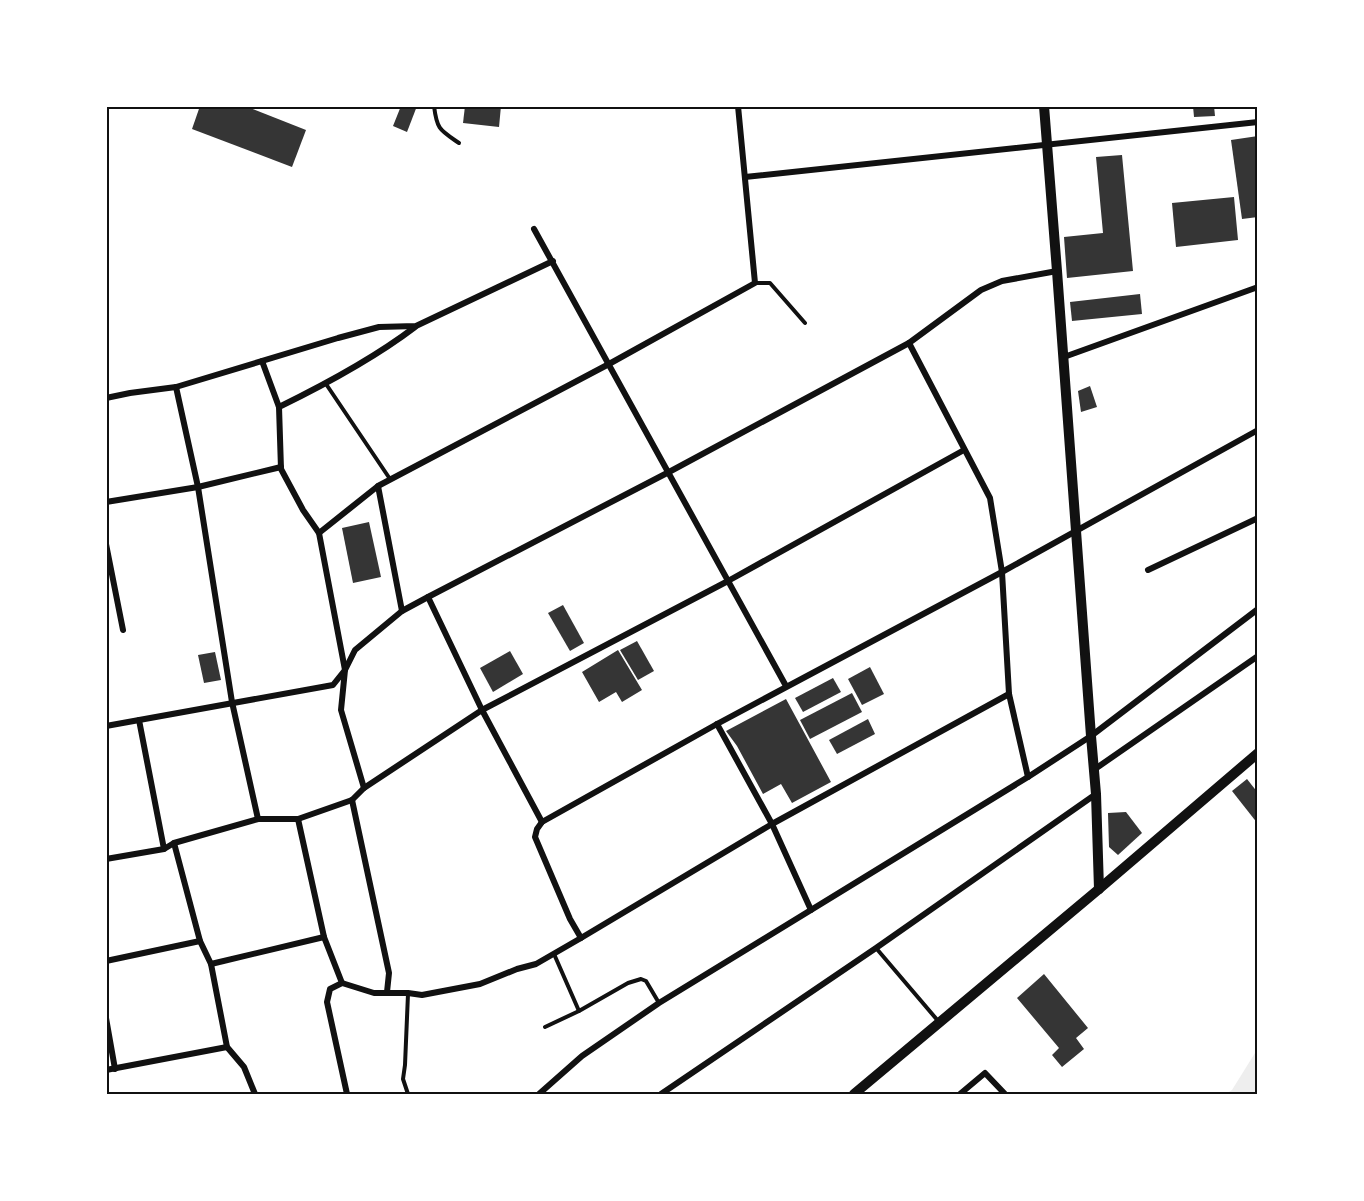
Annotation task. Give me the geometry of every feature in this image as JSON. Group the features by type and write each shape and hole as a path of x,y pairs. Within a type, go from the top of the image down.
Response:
{"main road":[{"path":"1044,106 1095,770 1099,889"},
{"path":"854,1095 1257,753"}],"street":[{"path":"318,533 390,479 609,364 755,283 738,106"},
{"path":"745,177 1257,122"},
{"path":"534,229 786,686"},
{"path":"279,408 390,346 416,326 553,261"},
{"path":"106,726 333,685 345,670 355,650 402,611 669,472 909,343 981,290 1002,281 1058,271"},
{"path":"1064,357 1257,287"},
{"path":"106,398 176,387 379,327 416,326"},
{"path":"909,343 990,498 1002,572 1009,694 1028,777"},
{"path":"262,361 279,408 281,467 303,510 318,533 345,670 341,710 364,788"},
{"path":"176,387 198,487 232,702 258,819"},
{"path":"581,938 570,919 535,837 542,822 786,686 1076,532 1257,430"},
{"path":"106,859 164,849 174,843 258,819 298,819 352,800 364,788 482,710 728,581 964,450"},
{"path":"106,502 198,487 281,467"},
{"path":"378,486 402,611"},
{"path":"1148,570 1257,518"},
{"path":"106,544 123,630"},
{"path":"428,597 482,710 542,822"},
{"path":"539,1095 582,1056 659,1004 1091,736 1257,609"},
{"path":"1095,770 1257,656"},
{"path":"347,1095 327,1002 330,989 342,983 374,993 422,995 480,984 536,964 772,824 1009,694"},
{"path":"139,720 164,849"},
{"path":"717,724 772,824 811,910"},
{"path":"661,1095 1096,794"},
{"path":"352,800 389,973 387,992"},
{"path":"298,819 324,937 342,983"},
{"path":"174,843 200,941 211,964 227,1047 244,1067 255,1095"},
{"path":"211,964 324,937"},
{"path":"106,961 200,941"},
{"path":"106,1018 115,1069"},
{"path":"106,1070 227,1047"},
{"path":"960,1095 986,1073 1005,1095"}],"lane":[{"path":"434,106 441,131 459,143"},
{"path":"755,283 770,283 805,323"},
{"path":"325,383 390,479"},
{"path":"876,948 940,1023"},
{"path":"554,954 579,1011"},
{"path":"544,1027 579,1011 628,983 641,979 646,981 659,1004"},
{"path":"408,993 403,1079 408,1095"}],"shaded area":[{"path":"1257,1053 1257,1094 1226,1094 1232,1090"}],"building":[{"path":"200,106 245,106 306,130 292,167 192,129"},
{"path":"401,106 417,106 407,132 393,126"},
{"path":"465,106 501,106 499,127 463,123"},
{"path":"1193,106 1214,106 1215,116 1194,117"},
{"path":"1258,136 1258,217 1242,219 1231,140"},
{"path":"1122,155 1133,271 1067,278 1064,237 1103,233 1096,157"},
{"path":"1234,197 1238,240 1176,247 1172,203"},
{"path":"1140,294 1142,314 1072,321 1070,302"},
{"path":"1090,386 1097,407 1081,412 1078,391"},
{"path":"369,522 381,577 353,583 342,528"},
{"path":"563,605 584,643 570,651 548,613"},
{"path":"637,641 654,671 638,680 620,650"},
{"path":"618,650 642,690 622,702 616,692 599,702 582,672"},
{"path":"510,651 523,674 493,692 480,668"},
{"path":"215,652 221,680 204,683 198,655"},
{"path":"870,667 884,694 862,705 848,679"},
{"path":"833,678 841,692 803,712 795,698"},
{"path":"852,693 862,712 810,739 800,720"},
{"path":"786,699 831,782 792,803 781,784 763,794 737,746 726,731"},
{"path":"868,719 875,734 837,754 829,740"},
{"path":"1247,779 1258,793 1258,824 1232,791"},
{"path":"1126,812 1142,833 1118,855 1109,847 1108,813"},
{"path":"1044,974 1088,1028 1076,1038 1084,1049 1062,1067 1052,1055 1059,1048 1017,998"}]}
